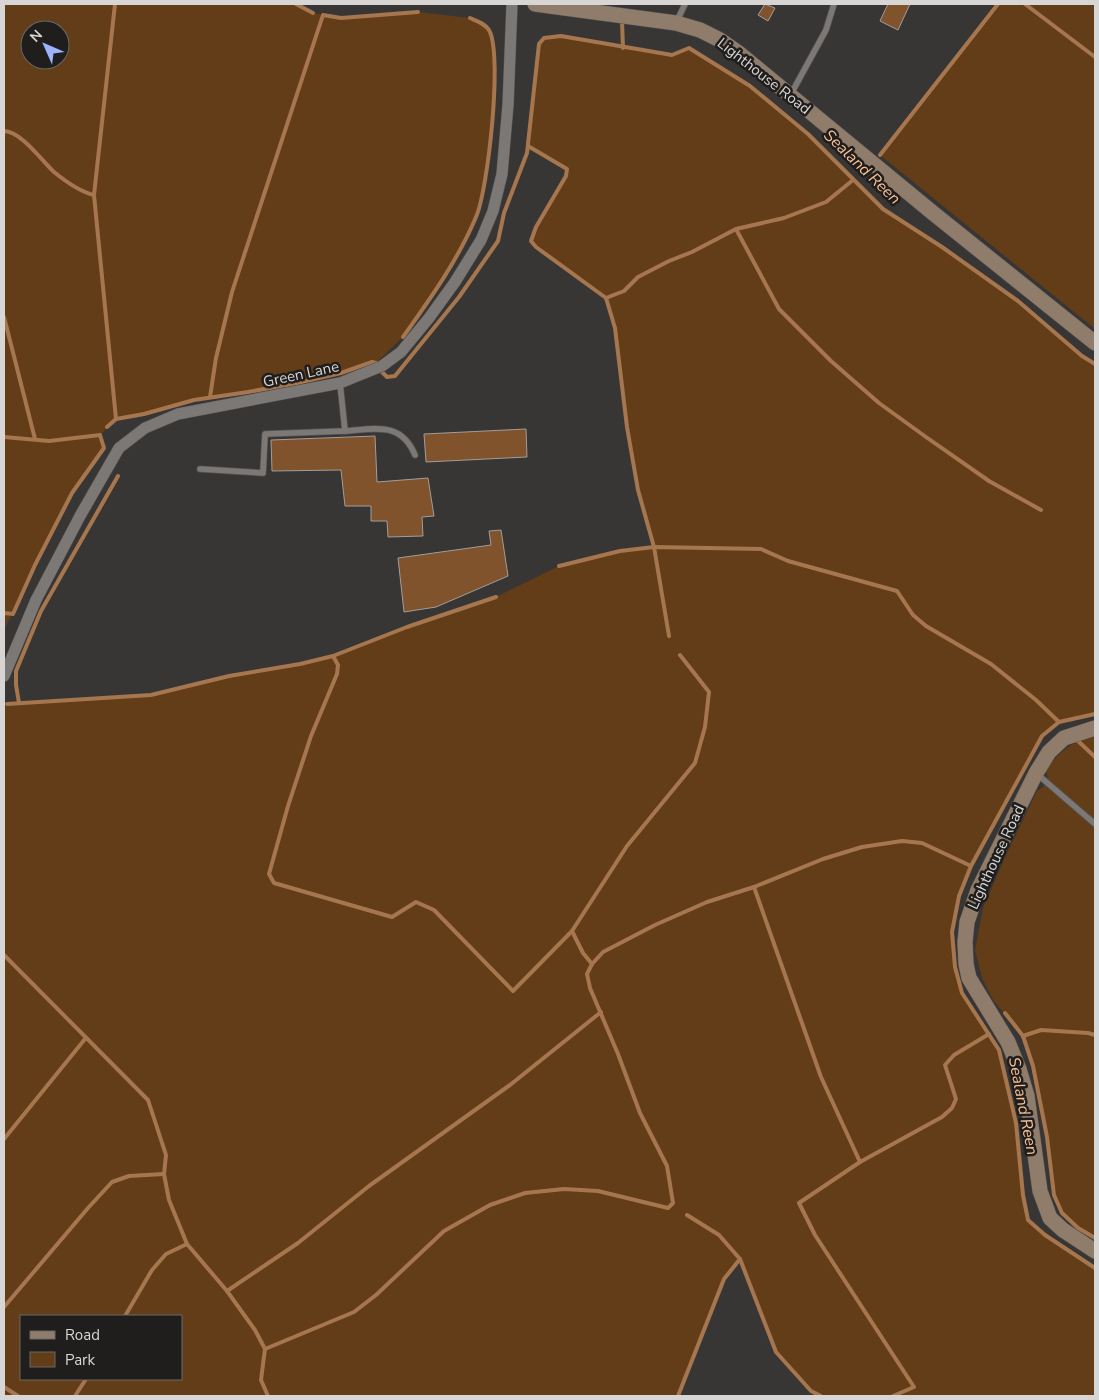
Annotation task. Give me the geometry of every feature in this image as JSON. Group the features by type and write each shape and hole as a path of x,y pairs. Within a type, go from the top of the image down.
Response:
{"main road":[{"name":"Lighthouse Road","path":"535,4 593,8 676,23 700,30 720,40 740,54 940,220 1095,344"},
{"name":"Lighthouse Road","path":"1095,728 1064,738 1049,752 1036,773 978,890 967,922 965,942 969,978 1008,1042 1019,1069 1027,1096 1040,1191 1050,1218 1063,1230 1095,1251"}],"street":[{"name":"Green Lane","path":"4,676 36,600 80,516 120,448 145,428 178,414 340,383 382,366 401,352 455,282 481,240 493,211 502,174 508,105 512,4"}],"lane":[{"path":"676,23 685,4"},
{"path":"790,96 826,30 834,4"},
{"path":"340,383 345,431"},
{"path":"200,469 263,473 265,434 390,429 406,442 415,455"},
{"path":"1036,773 1095,824"}],"green space":[{"path":"4,4 296,4 313,13 341,18 418,12 470,18 482,22 493,40 495,85 490,155 478,215 460,251 428,302 403,337 376,363 371,362 341,373 248,392 194,400 144,414 116,419 100,435 104,448 72,493 4,630"},
{"path":"998,4 1095,4 1095,329 880,155"},
{"path":"561,36 672,55 689,48 750,86 808,134 883,209 942,247 1018,301 1082,356 1095,364 1095,714 1059,722 1042,736 971,866 959,896 952,932 955,967 962,993 999,1050 1016,1123 1023,1195 1028,1220 1045,1235 1095,1268 1095,1396 821,1396 811,1391 776,1352 740,1260 724,1279 678,1396 4,1396 4,709 7,704 151,695 229,676 300,664 333,656 407,627 496,597 559,566 620,551 654,547 638,490 627,427 615,328 606,298 536,247 531,241 536,227 566,176 567,168 528,146 539,44 544,38"},
{"path":"1095,736 1095,1238 1078,1228 1062,1213 1054,1195 1047,1137 1033,1066 1023,1036 993,1000 982,978 975,950 983,908 1037,791 1043,787 1048,779 1046,770 1067,748 1079,741"}],"building":[{"path":"765,4 775,8 768,21 758,15"},
{"path":"888,4 910,4 898,30 880,21"},
{"path":"526,429 527,457 426,462 424,434"},
{"path":"375,436 377,482 428,478 434,516 422,517 423,536 388,537 387,521 371,521 371,506 345,506 341,470 272,471 271,440"},
{"path":"501,530 508,576 436,607 404,612 398,558 491,545 489,531"}],"waterway":[{"path":"115,4 94,195 116,419"},
{"path":"296,4 313,13"},
{"path":"880,155 998,4"},
{"path":"1025,4 1095,57"},
{"path":"210,397 216,358 232,292 323,15 341,18 418,12"},
{"path":"403,337 452,264 469,233 481,202 489,152 495,66 493,44 489,30 483,24 470,18"},
{"path":"622,21 623,48"},
{"name":"Sealand Reen","path":"382,372 387,377 395,376 459,297 498,241 504,213 527,153 539,44 544,38 561,36 672,55 689,48 750,86 808,134 883,209 942,247 1018,301 1082,356 1095,364"},
{"path":"4,131 18,136 63,179 79,189 94,195"},
{"path":"528,146 567,169 566,176 536,227 531,241 536,247 606,298 615,328 627,427 638,490 654,547 669,636"},
{"path":"606,298 624,291 638,277 736,229 784,218 826,202 853,180"},
{"path":"736,229 779,309 831,361 879,403 926,437 989,481 1041,510"},
{"path":"4,317 35,439"},
{"path":"107,427 116,419 144,414 194,400 297,383 341,373 372,362 376,363"},
{"path":"4,437 49,441 100,435 104,448 72,493 35,565 13,614 4,613"},
{"path":"19,703 16,671 41,611 118,476"},
{"path":"559,566 620,551 654,547 761,549 788,561 897,591 913,615 926,626 991,664 1036,700 1059,722"},
{"path":"7,704 151,695 229,676 300,664 333,656 407,627 496,597"},
{"path":"333,656 338,665 337,674 311,736 288,806 269,874 274,883 392,917 416,902 434,910 513,991 572,931 627,846 695,763 705,727 709,692 680,655"},
{"name":"Sealand Reen","path":"1095,714 1059,722 1042,736 971,866 959,896 952,932 955,967 962,993 999,1050 1016,1123 1023,1195 1028,1220 1045,1235 1095,1268"},
{"path":"1077,740 1095,757"},
{"path":"265,1349 354,1312 376,1295 444,1231 490,1205 525,1193 564,1189 598,1191 668,1208 673,1203 667,1166 640,1113 590,988 587,974 592,964 603,952 655,925 707,902 754,887 823,859 862,847 902,841 922,843 971,866"},
{"path":"754,887 821,1077 860,1162"},
{"path":"572,931 583,953 592,964"},
{"path":"4,955 148,1100 166,1155 164,1174 169,1200 187,1244 227,1291 255,1330 265,1349 261,1380 268,1396"},
{"path":"227,1291 298,1243 369,1186 510,1085 601,1012"},
{"path":"1005,1013 1023,1036 1033,1066 1047,1137 1054,1195 1062,1213 1078,1228 1095,1238"},
{"path":"1023,1036 1041,1030 1095,1035"},
{"path":"893,1396 914,1387 815,1235 799,1203 860,1162 942,1117 952,1108 956,1099 945,1065 954,1055 989,1034"},
{"path":"4,1139 85,1039"},
{"path":"4,1307 112,1182 129,1176 164,1174"},
{"path":"687,1215 719,1235 740,1259 776,1352 811,1391 821,1396"},
{"path":"126,1315 152,1270 166,1254 187,1244"},
{"path":"678,1396 724,1279 740,1259"},
{"path":"75,1396 85,1380"},
{"path":"4,1387 18,1396"}]}
